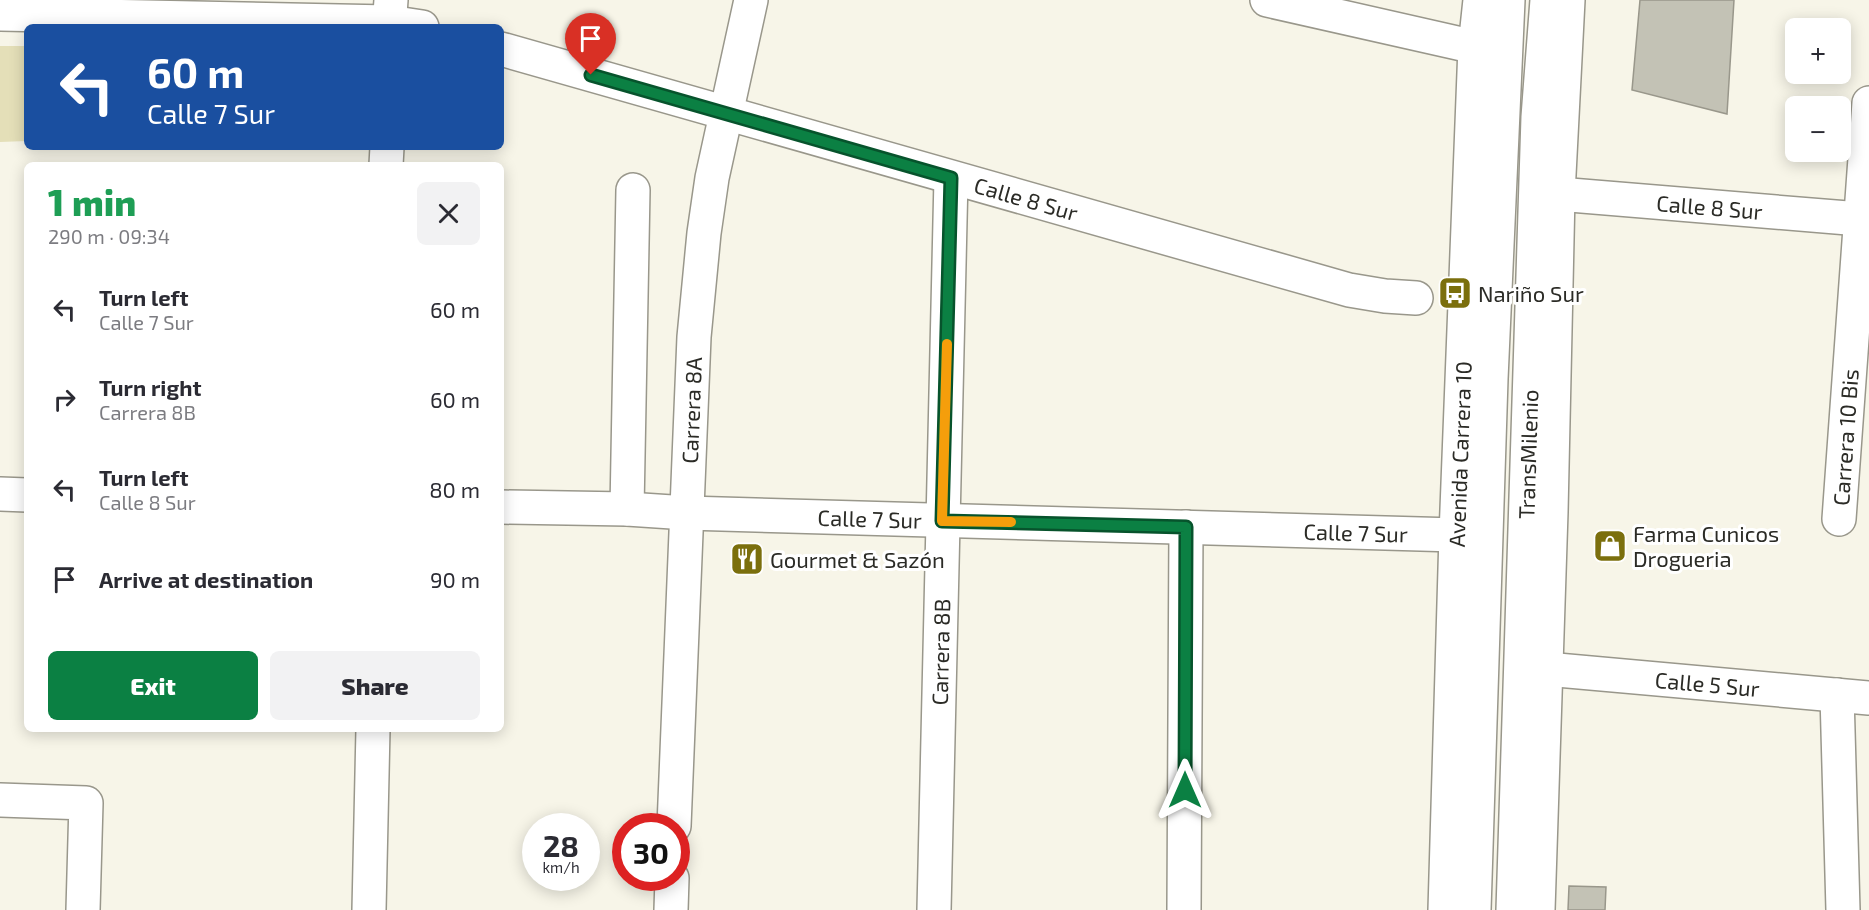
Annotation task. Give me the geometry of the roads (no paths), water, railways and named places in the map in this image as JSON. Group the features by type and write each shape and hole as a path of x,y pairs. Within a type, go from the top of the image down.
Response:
{"street":[{"name":"Carrera 8A","path":"675,813 694,337 712,178 751,0"},
{"path":"1267,0 1475,47"},
{"name":"Avenida Carrera 10","path":"1444,910 1475,47 1480,0"},
{"name":"TransMilenio","path":"1474,910 1491,379 1508,0"},
{"name":"TransMilenio","path":"1513,910 1537,140 1547,0"},
{"path":"1538,910 1552,500 1558,194 1568,0"},
{"path":"0,14 390,16 413,24"},
{"name":"Calle 8 Sur","path":"504,50 1350,290 1416,298"},
{"name":"Carrera 10 Bis","path":"1839,519 1857,423 1860,219 1869,104"},
{"name":"Carrera 8B","path":"934,910 951,178"},
{"path":"627,509 633,190"},
{"name":"Calle 8 Sur","path":"1558,194 1860,219"},
{"path":"0,494 24,495"},
{"name":"Calle 7 Sur","path":"504,507 1456,535"},
{"path":"1184,910 1186,527"},
{"name":"Calle 5 Sur","path":"1546,669 1853,696"},
{"path":"1843,910 1853,696"},
{"path":"369,910 373,732"},
{"path":"0,800 86,803 82,910"},
{"path":"671,910 672,891"}],"place":[{"name":"Nariño Sur","path":"1455,293"},
{"name":"Farma Cunicos Drogueria","path":"1610,546"},
{"name":"Gourmet & Sazón","path":"747,559"}]}
